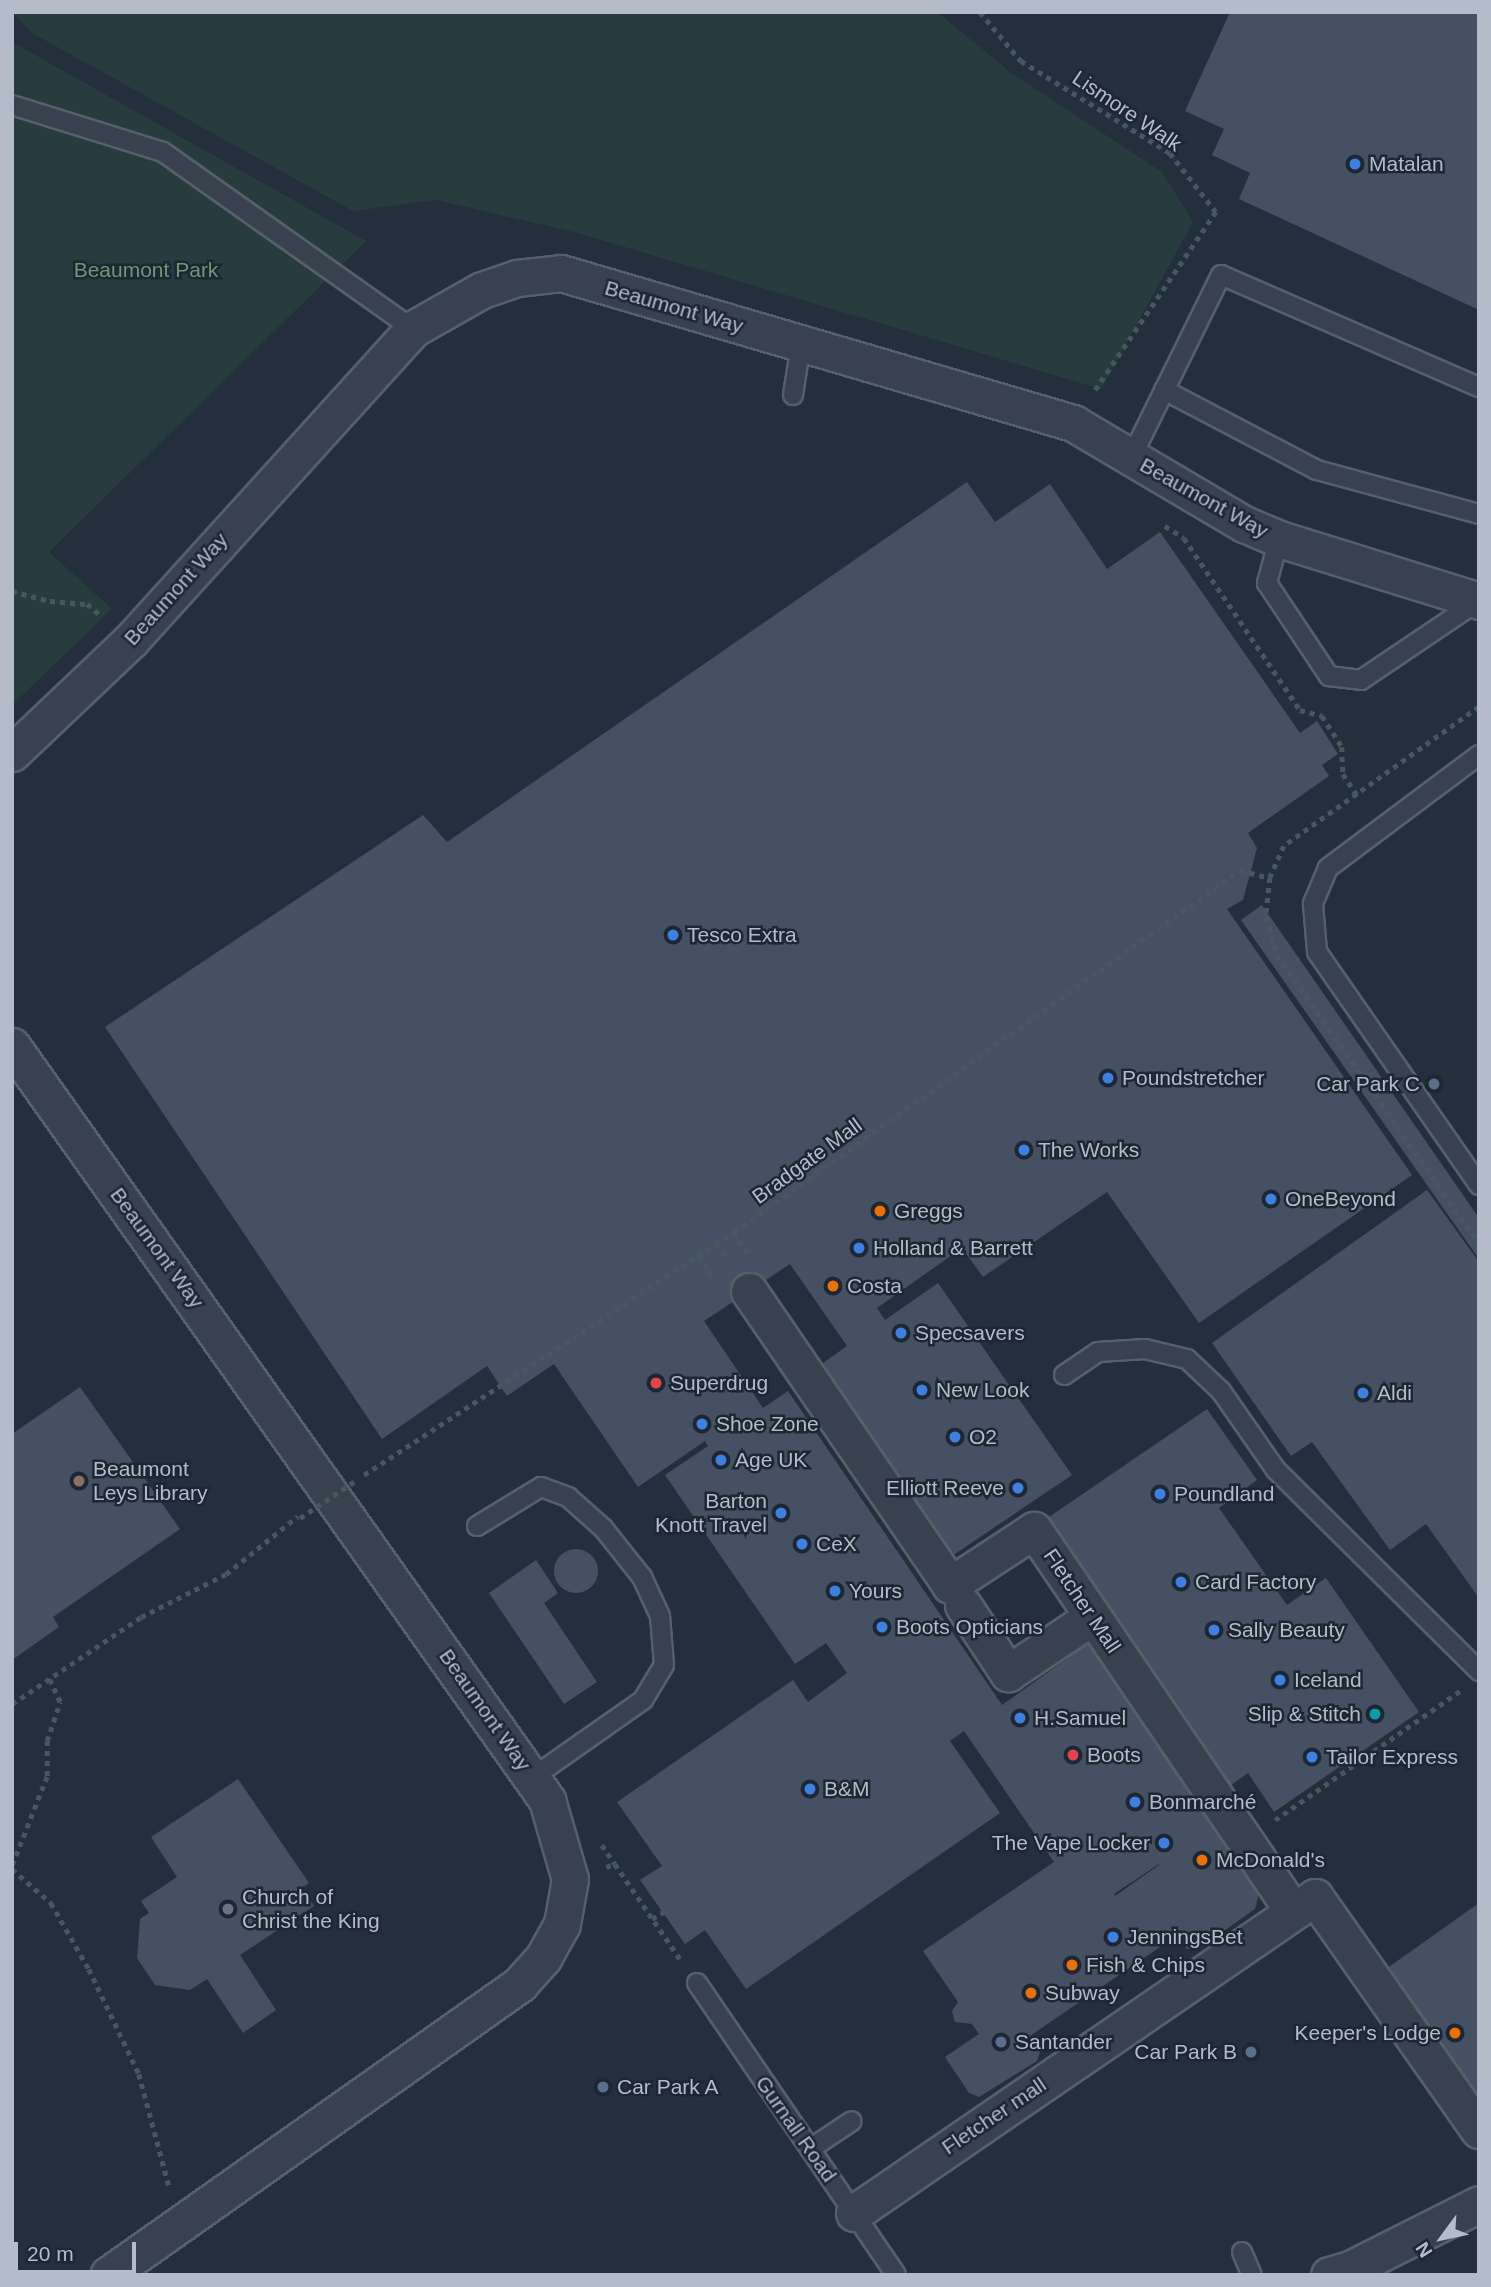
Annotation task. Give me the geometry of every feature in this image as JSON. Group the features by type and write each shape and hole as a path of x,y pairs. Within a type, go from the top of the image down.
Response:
{"street":[{"name":"Beaumont Way","path":"12,753 131,640 413,329 482,290 517,278 561,273 1073,423 1130,458 1279,540 1479,601"},
{"name":"Beaumont Way","path":"15,1058 532,1778 556,1822 570,1879 562,1924 544,1958 520,1984 108,2275"},
{"name":"Fletcher Mall","path":"749,1291 950,1585 1034,1530 1293,1911"},
{"path":"963,1605 1008,1673 1092,1617"},
{"name":"Fletcher mall","path":"854,2213 1315,1897 1479,2130"},
{"path":"1329,2275 1350,2269 1479,2204"}],"lane":[{"path":"12,104 163,152 413,329"},
{"path":"1130,458 1221,275 1479,387"},
{"path":"793,395 801,344"},
{"path":"1164,390 1317,470 1479,514"},
{"path":"1279,540 1267,583 1329,676 1361,680 1479,601"},
{"path":"1479,755 1328,868 1312,904 1317,953 1479,1185"},
{"path":"1064,1375 1098,1352 1145,1349 1187,1359 1220,1391 1276,1470 1475,1677"},
{"path":"477,1526 541,1487 568,1497 603,1528 642,1577 660,1616 664,1665 643,1700 532,1778"},
{"name":"Gurnall Road","path":"697,1983 896,2275"},
{"path":"810,2149 852,2121"},
{"path":"1242,2252 1252,2275"}],"path":[{"name":"Lismore Walk","path":"980,12 1021,61 1170,153 1216,212 1073,423"},
{"path":"1160,523 1184,538 1300,710 1322,716 1342,747 1343,774 1357,795"},
{"path":"12,591 50,601 87,604 131,640"},
{"path":"1479,707 1284,846 1270,878 1266,917 1277,955 1479,1244"},
{"name":"Bradgate Mall","path":"300,1518 734,1232 1240,870 1270,878"},
{"path":"12,1704 141,1617 226,1574 300,1518 292,1507"},
{"path":"1246,1841 1475,1677"},
{"path":"49,1678 60,1702 47,1741 47,1776 12,1867 51,1903 89,1969 139,2074 179,2224"},
{"path":"570,1879 615,1864 697,1983"},
{"path":"652,1919 663,1912"}],"green space":[{"path":"12,12 937,12 1014,75 1162,172 1193,222 1101,389 578,233 436,200 353,211 32,33"},
{"name":"Beaumont Park","path":"12,42 366,241 49,552 112,609 12,705"}],"building":[{"name":"Matalan","path":"1230,12 1479,13 1479,310 1239,199 1250,173 1212,155 1224,129 1185,111"},
{"path":"967,482 995,522 1050,484 1107,569 1160,532 1300,733 1317,721 1338,754 1322,765 1329,776 1248,833 1257,848 1243,900 1227,909 1412,1175 1199,1323 1107,1192 983,1277 962,1248 877,1308 885,1320 938,1283 1072,1475 949,1558 816,1368 847,1346 790,1264 704,1321 763,1408 788,1391 1002,1705 1088,1644 1259,1893 1255,1909 1197,1950 1187,1949 1176,1936 1030,2036 1040,2052 1037,2061 979,2097 969,2093 945,2057 979,2034 972,2024 955,2022 952,2011 958,2002 923,1951 1054,1862 964,1731 950,1741 1000,1813 746,1989 705,1930 685,1944 640,1880 662,1866 617,1802 793,1680 808,1702 847,1673 826,1643 795,1664 665,1475 708,1446 705,1441 638,1487 554,1364 507,1396 487,1366 382,1439 105,1027 423,815 447,842","holes":["1159,1865 1115,1896 1114,1894"]},
{"path":"1262,905 1479,1218 1479,1259 1241,920"},
{"name":"Aldi","path":"1427,1190 1479,1262 1479,1598 1426,1524 1390,1550 1312,1442 1291,1456 1212,1343"},
{"name":"Beaumont Leys Library","path":"80,1387 180,1529 53,1617 59,1627 12,1660 12,1434"},
{"path":"1207,1409 1257,1480 1219,1508 1287,1605 1326,1578 1419,1712 1274,1812 1248,1773 1231,1785 1046,1519"},
{"path":"576,1549 591,1556 598,1571 591,1586 576,1593 561,1586 554,1571 561,1556"},
{"path":"536,1560 558,1593 544,1603 597,1682 564,1704 489,1593"},
{"name":"Church of Christ the King","path":"238,1779 309,1883 302,1888 314,1906 240,1955 276,2010 243,2033 207,1979 190,1990 155,1985 137,1958 140,1919 149,1913 141,1901 177,1877 151,1837"},
{"name":"Keeper's Lodge","path":"1479,1903 1479,2097 1477,2098 1386,1969"}],"place":[{"name":"Matalan","path":"1355,164"},
{"name":"Tesco Extra","path":"673,935"},
{"name":"Poundstretcher","path":"1108,1078"},
{"name":"Car Park C","path":"1434,1084"},
{"name":"The Works","path":"1024,1150"},
{"name":"OneBeyond","path":"1271,1199"},
{"name":"Greggs","path":"880,1211"},
{"name":"Holland & Barrett","path":"859,1248"},
{"name":"Costa","path":"833,1286"},
{"name":"Specsavers","path":"901,1333"},
{"name":"Superdrug","path":"656,1383"},
{"name":"New Look","path":"922,1390"},
{"name":"Aldi","path":"1363,1393"},
{"name":"Shoe Zone","path":"702,1424"},
{"name":"O2","path":"955,1437"},
{"name":"Age UK","path":"721,1460"},
{"name":"Beaumont Leys Library","path":"79,1481"},
{"name":"Elliott Reeve","path":"1018,1488"},
{"name":"Poundland","path":"1160,1494"},
{"name":"Barton Knott Travel","path":"781,1513"},
{"name":"CeX","path":"802,1544"},
{"name":"Card Factory","path":"1181,1582"},
{"name":"Yours","path":"835,1591"},
{"name":"Boots Opticians","path":"882,1627"},
{"name":"Sally Beauty","path":"1214,1630"},
{"name":"Iceland","path":"1280,1680"},
{"name":"Slip & Stitch","path":"1375,1714"},
{"name":"H.Samuel","path":"1020,1718"},
{"name":"Boots","path":"1073,1755"},
{"name":"Tailor Express","path":"1312,1757"},
{"name":"B&M","path":"810,1789"},
{"name":"Bonmarché","path":"1135,1802"},
{"name":"The Vape Locker","path":"1164,1843"},
{"name":"McDonald's","path":"1202,1860"},
{"name":"Church of Christ the King","path":"228,1909"},
{"name":"JenningsBet","path":"1113,1937"},
{"name":"Fish & Chips","path":"1072,1965"},
{"name":"Subway","path":"1031,1993"},
{"name":"Keeper's Lodge","path":"1455,2033"},
{"name":"Santander","path":"1001,2042"},
{"name":"Car Park B","path":"1251,2052"},
{"name":"Car Park A","path":"603,2087"}]}
